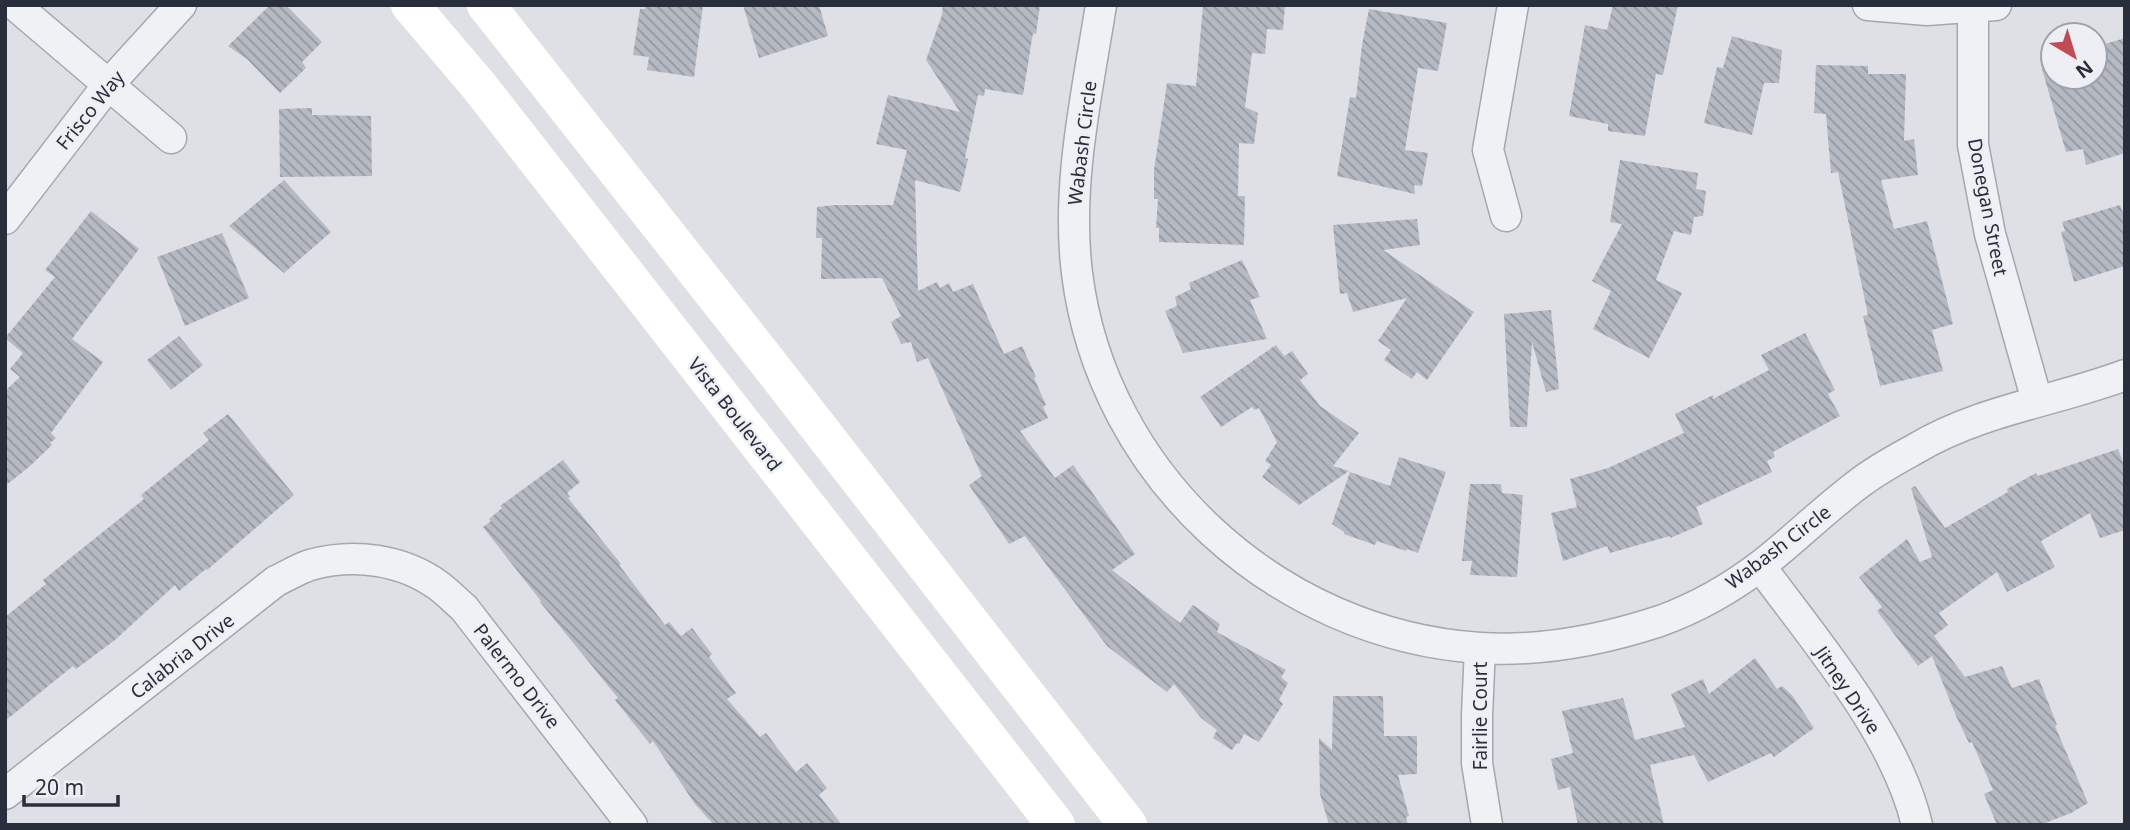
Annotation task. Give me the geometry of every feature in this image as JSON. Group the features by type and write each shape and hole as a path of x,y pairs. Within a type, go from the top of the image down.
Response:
{"main road":[{"name":"Vista Boulevard","path":"410,5 479,86 1056,825"},
{"path":"488,11 1128,825"}],"street":[{"path":"15,5 171,138"},
{"name":"Frisco Way","path":"5,219 108,85 181,5"},
{"name":"Wabash Circle","path":"1101,5 1078,154 1073,213 1077,275 1090,334 1111,394 1138,443 1170,489 1211,532 1254,568 1307,600 1362,624 1422,641 1480,648 1537,648 1598,639 1663,620 1713,596 1760,566 1863,481 1921,445 1977,420 2125,375"},
{"path":"1506,216 1488,150 1513,5"},
{"path":"1868,5 1927,10 1981,6"},
{"name":"Donegan Street","path":"1981,6 1973,145 1990,234 2037,401"},
{"name":"Calabria Drive","path":"5,794 276,581 307,566 340,559 376,560"},
{"name":"Palermo Drive","path":"376,560 409,569 439,586 464,608 632,825"},
{"name":"Jitney Drive","path":"1760,566 1861,705 1893,760 1917,825"},
{"name":"Fairlie Court","path":"1480,648 1477,763 1487,825"}],"building":[{"path":"270,5 286,5 322,42 302,62 306,68 280,93 247,59 228,46"},
{"path":"645,5 703,5 694,77 647,70 649,57 633,55 640,9 645,9"},
{"path":"743,5 819,5 828,36 759,58"},
{"path":"943,5 1040,5 1023,95 985,89 984,96 978,95 960,192 915,180 918,291 937,282 940,288 949,283 953,292 973,284 1004,354 1022,346 1036,377 1034,378 1046,405 1043,407 1048,418 1020,431 1055,478 1073,465 1135,554 1112,570 1180,623 1193,605 1220,624 1217,632 1286,670 1281,677 1288,683 1279,700 1283,704 1259,742 1244,734 1232,750 1213,738 1217,730 1201,718 1174,684 1167,692 1107,646 1025,536 1009,544 969,485 982,476 928,358 917,362 911,342 901,344 891,322 901,316 882,278 821,279 822,238 816,238 817,207 893,205 907,150 876,144 888,95 960,112 926,60"},
{"path":"1203,5 1285,5 1283,30 1267,29 1265,54 1252,53 1245,107 1258,113 1254,144 1239,143 1238,196 1245,196 1244,245 1159,242 1159,228 1156,228 1158,199 1154,199 1154,170 1167,83 1196,86"},
{"path":"1613,5 1678,5 1663,75 1656,74 1645,136 1608,131 1608,124 1569,116 1585,25 1607,30"},
{"path":"1369,9 1447,23 1438,71 1418,68 1405,150 1428,153 1422,186 1414,185 1415,194 1337,176 1350,97 1356,98"},
{"path":"1732,36 1782,50 1779,83 1764,83 1752,135 1704,123 1717,67 1723,68"},
{"path":"2125,38 2125,153 2086,165 2083,149 2066,152 2048,91 2109,91 2109,43"},
{"path":"1816,65 1868,66 1868,74 1906,74 1904,141 1914,139 1918,175 1881,180 1894,229 1927,221 1953,324 1932,330 1943,371 1880,386 1863,316 1868,315 1838,172 1831,173 1826,114 1814,113"},
{"path":"312,108 312,115 371,116 372,176 280,177 279,109"},
{"path":"1620,160 1698,173 1696,189 1706,191 1703,216 1694,217 1691,235 1674,231 1656,280 1682,293 1649,358 1593,329 1611,291 1592,281 1622,224 1610,222"},
{"path":"284,180 331,232 284,273 229,226"},
{"path":"2120,205 2125,218 2125,266 2074,282 2061,232 2065,231 2062,222"},
{"path":"91,211 139,249 72,339 103,362 51,433 56,438 50,443 52,445 5,486 5,391 20,377 10,369 23,353 5,338 55,277 45,270"},
{"path":"1417,219 1420,245 1383,250 1474,312 1427,380 1417,372 1412,379 1384,360 1391,350 1378,341 1407,298 1353,312 1347,293 1340,294 1333,225"},
{"path":"222,233 249,298 185,326 157,257"},
{"path":"1242,260 1260,297 1250,300 1267,339 1183,353 1165,311 1177,306 1175,297 1191,289 1189,283"},
{"path":"1551,310 1559,389 1546,392 1532,342 1527,427 1510,427 1504,314"},
{"path":"1805,333 1835,390 1828,394 1840,416 1773,452 1775,457 1767,461 1772,472 1696,507 1703,524 1670,538 1610,553 1607,546 1563,561 1551,513 1577,507 1570,479 1608,468 1684,433 1675,414 1713,395 1713,399 1769,370 1761,355"},
{"path":"179,336 203,365 171,390 147,360"},
{"path":"1276,345 1284,356 1292,351 1308,374 1300,380 1320,406 1359,433 1333,466 1349,471 1299,505 1262,477 1271,465 1265,461 1277,442 1259,408 1255,410 1252,407 1221,427 1200,397"},
{"path":"228,414 294,495 207,570 179,591 175,585 115,640 76,669 73,666 5,721 5,617 46,584 43,580 144,499 141,495 209,440 203,433"},
{"path":"2118,449 2125,467 2125,530 2100,538 2090,513 2041,541 2055,567 2007,592 1997,572 1939,613 1948,625 1934,636 1965,677 2002,666 2012,688 2039,679 2057,725 2055,726 2088,803 2040,825 1997,825 1984,794 1993,790 1972,742 1969,743 1956,716 1932,656 1918,666 1877,611 1882,607 1859,577 1907,539 1920,562 1932,557 1911,488 1915,486 1945,528 2036,473 2038,476"},
{"path":"1399,457 1446,472 1418,553 1377,541 1375,545 1344,534 1332,524 1350,472 1390,486"},
{"path":"563,460 580,482 567,493 570,497 568,498 621,564 619,565 665,625 669,622 681,636 692,628 712,654 709,657 736,693 727,699 760,737 766,733 796,772 807,763 827,788 819,795 842,825 714,825 695,804 653,741 650,744 615,700 618,698 540,602 483,527 502,508 500,506"},
{"path":"1470,484 1501,484 1502,493 1523,495 1517,577 1470,575 1472,561 1462,561"},
{"path":"1755,658 1777,689 1782,686 1792,695 1814,728 1774,757 1771,753 1708,782 1694,755 1650,765 1664,825 1578,825 1570,787 1558,790 1551,759 1573,753 1562,711 1623,698 1635,740 1685,727 1671,694 1703,679 1709,694"},
{"path":"1333,696 1383,696 1384,736 1417,736 1417,774 1398,775 1409,816 1406,817 1408,825 1329,825 1320,794 1319,738 1332,750"}]}
